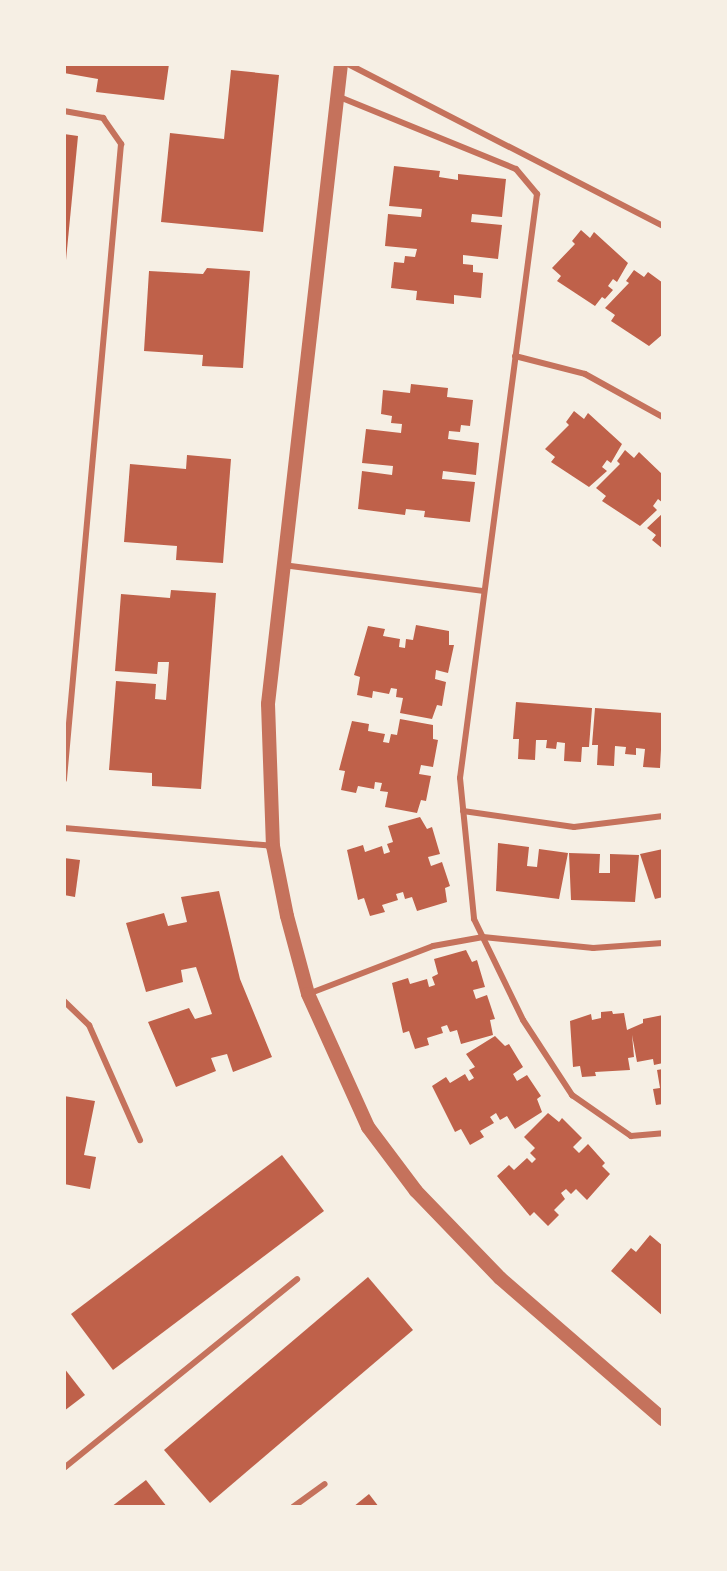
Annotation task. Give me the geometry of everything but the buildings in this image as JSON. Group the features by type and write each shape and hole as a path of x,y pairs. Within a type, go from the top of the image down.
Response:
{"street":[{"path":"341,64 268,704 273,846 287,916 308,994 368,1127 416,1191 500,1278 663,1419"}],"lane":[{"path":"348,64 663,226"},
{"path":"337,96 516,169 537,194 482,591 460,778 474,919 523,1020 572,1095 631,1136 663,1133"},
{"path":"64,111 103,118 121,144 64,779"},
{"path":"515,356 585,374 663,417"},
{"path":"282,565 482,591"},
{"path":"463,811 574,827 663,816"},
{"path":"64,828 273,846"},
{"path":"308,994 433,946 483,937 593,948 663,943"},
{"path":"64,1001 89,1025 140,1140"},
{"path":"64,1468 297,1279"},
{"path":"293,1507 325,1484"}]}
